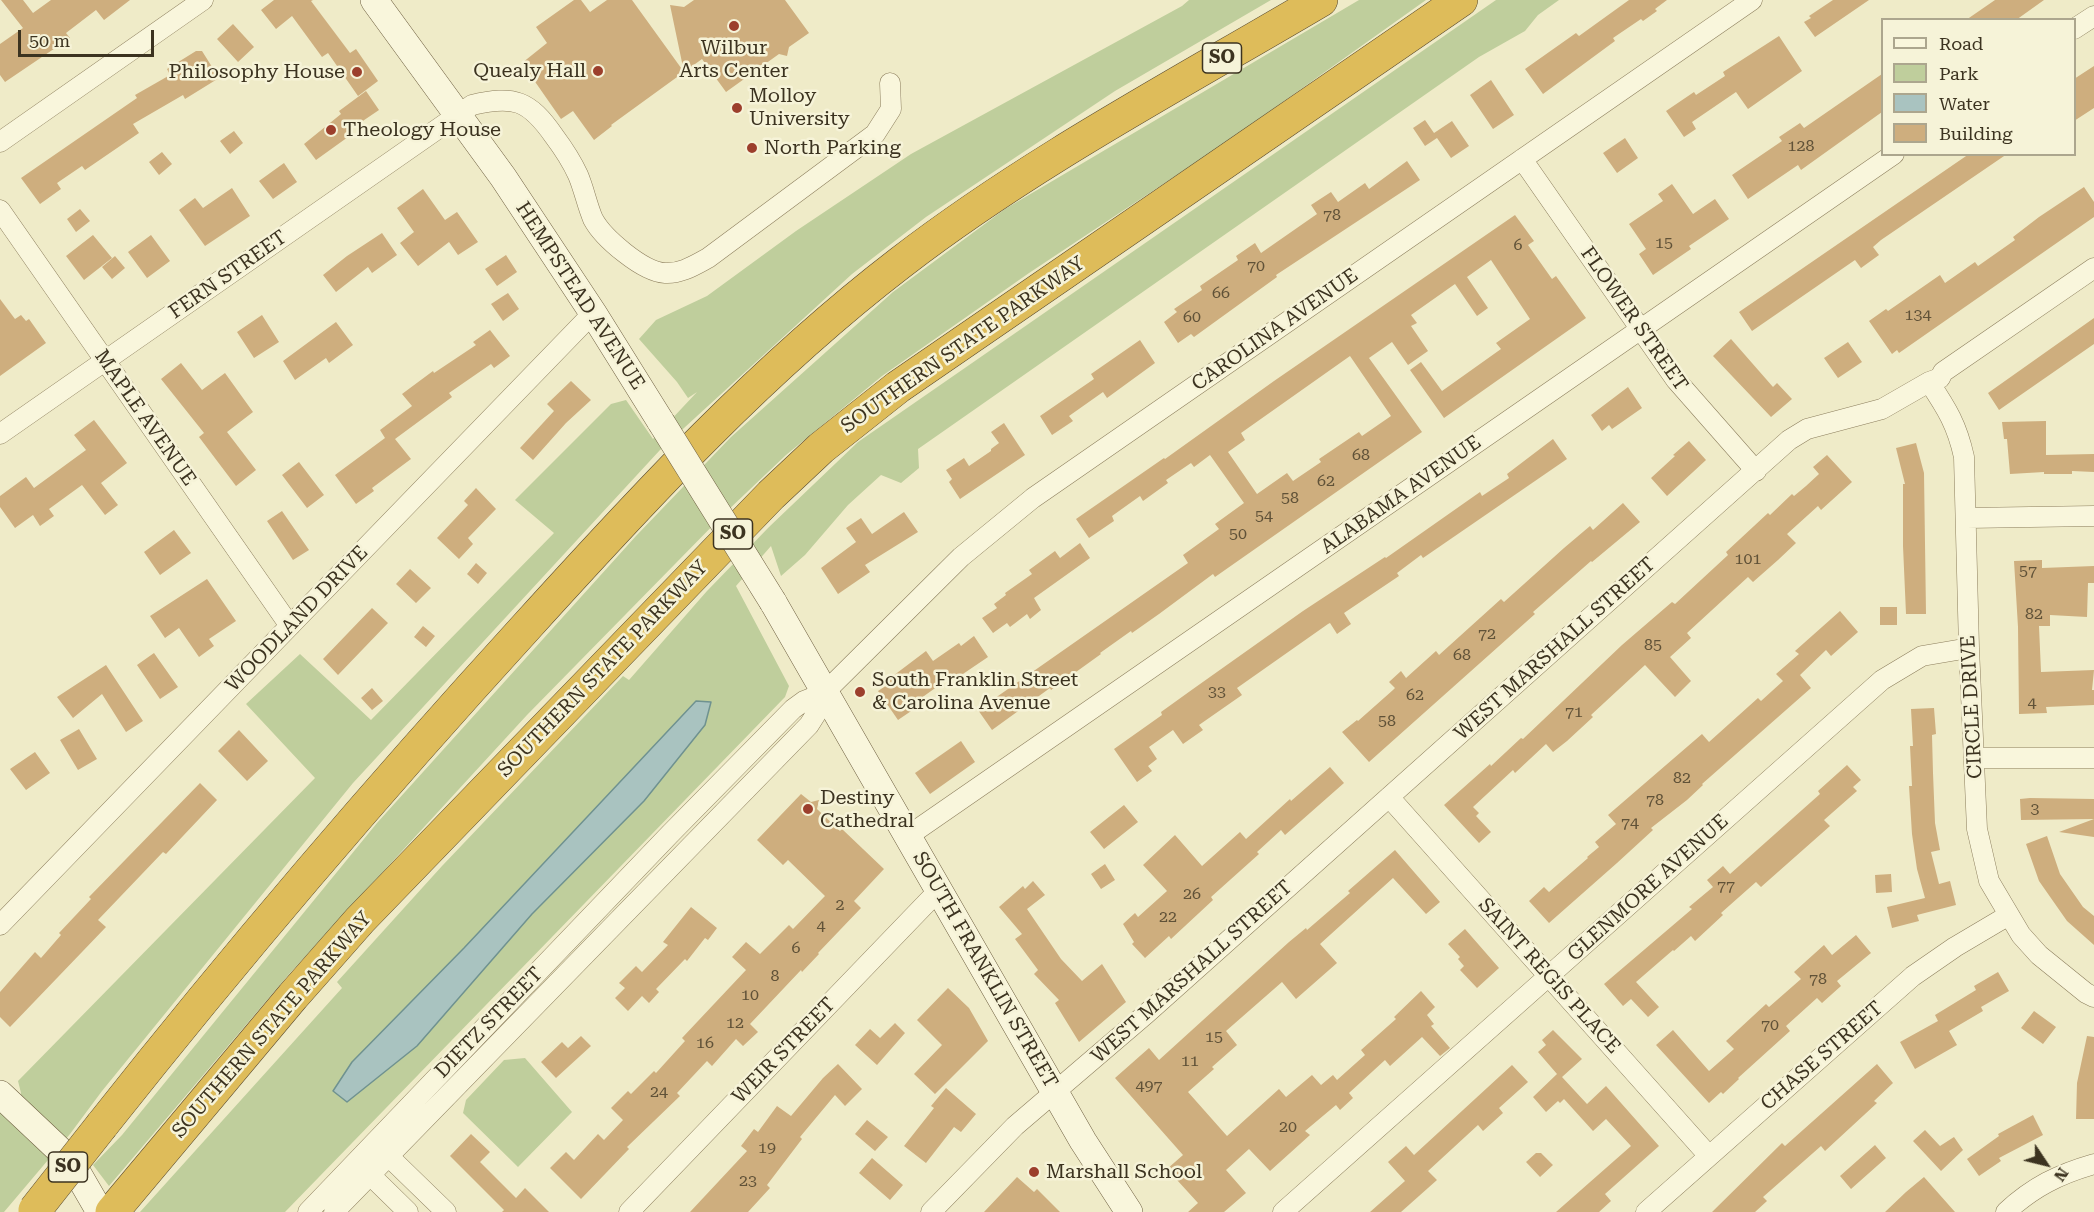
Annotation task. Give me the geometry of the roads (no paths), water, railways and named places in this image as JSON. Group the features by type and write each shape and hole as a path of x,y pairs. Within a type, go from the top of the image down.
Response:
{"highway":[{"name":"SO","path":"34,1211 252,939 389,779 612,534 711,430 826,323 938,235 1012,184 1321,0"},
{"name":"SOUTHERN STATE PARKWAY","path":"112,1208 338,945 742,525 821,448 898,387 1461,0"}],"main road":[{"name":"HEMPSTEAD AVENUE","path":"374,0 503,177 593,313 773,602"},
{"name":"SOUTH FRANKLIN STREET","path":"773,602 1083,1141 1129,1212"},
{"path":"0,1094 70,1160 112,1208"}],"street":[{"path":"0,142 203,0"},
{"name":"CAROLINA AVENUE","path":"824,693 962,557 1033,498 1752,0"},
{"path":"2076,28 2094,16"},
{"name":"FERN STREET","path":"0,434 472,105 495,100 525,105 540,115 577,174 594,220 608,238 626,254 664,273 684,270 708,258 875,134 891,109 890,83"},
{"name":"ALABAMA AVENUE","path":"908,836 1891,156"},
{"name":"FLOWER STREET","path":"1522,159 1676,380 1756,471"},
{"name":"MAPLE AVENUE","path":"0,210 290,626"},
{"name":"WEST MARSHALL STREET","path":"931,1212 1015,1126 1146,1014 1789,440 1807,429 1882,409 1940,378 1943,372 2094,268"},
{"name":"WOODLAND DRIVE","path":"0,925 593,313"},
{"name":"CIRCLE DRIVE","path":"1929,382 1952,416 1964,457 1977,829 1989,882 2009,915 2039,955 2086,993 2094,996"},
{"path":"1967,518 2094,516"},
{"name":"GLENMORE AVENUE","path":"1283,1212 1882,680 1922,656 1969,648"},
{"name":"DIETZ STREET","path":"308,1212 363,1168 670,834 793,710 804,701 824,693"},
{"name":"DIETZ STREET","path":"381,1149 686,851 809,725 821,706 824,693"},
{"path":"1975,758 2094,758"},
{"name":"SAINT REGIS PLACE","path":"1389,796 1709,1156"},
{"path":"670,834 686,851"},
{"name":"WEIR STREET","path":"629,1212 939,890"},
{"name":"CHASE STREET","path":"1646,1212 1913,976 1954,947 2009,915"},
{"path":"381,1149 446,1212"},
{"path":"2006,1212 2029,1192 2064,1173 2094,1164"},
{"path":"363,1168 408,1212"},
{"name":"DIETZ STREET","path":"334,1212 363,1168"}],"water":[{"path":"696,701 711,702 705,725 644,801 532,914 417,1046 347,1102 333,1091 352,1062 464,948"}],"place":[{"name":"Wilbur Arts Center","path":"734,26"},
{"name":"Quealy Hall","path":"598,71"},
{"name":"Philosophy House","path":"357,72"},
{"name":"Molloy University","path":"737,108"},
{"name":"Theology House","path":"331,130"},
{"name":"North Parking","path":"752,148"},
{"name":"South Franklin Street & Carolina Avenue","path":"860,692"},
{"name":"Destiny Cathedral","path":"808,809"},
{"name":"Marshall School","path":"1034,1172"}]}
